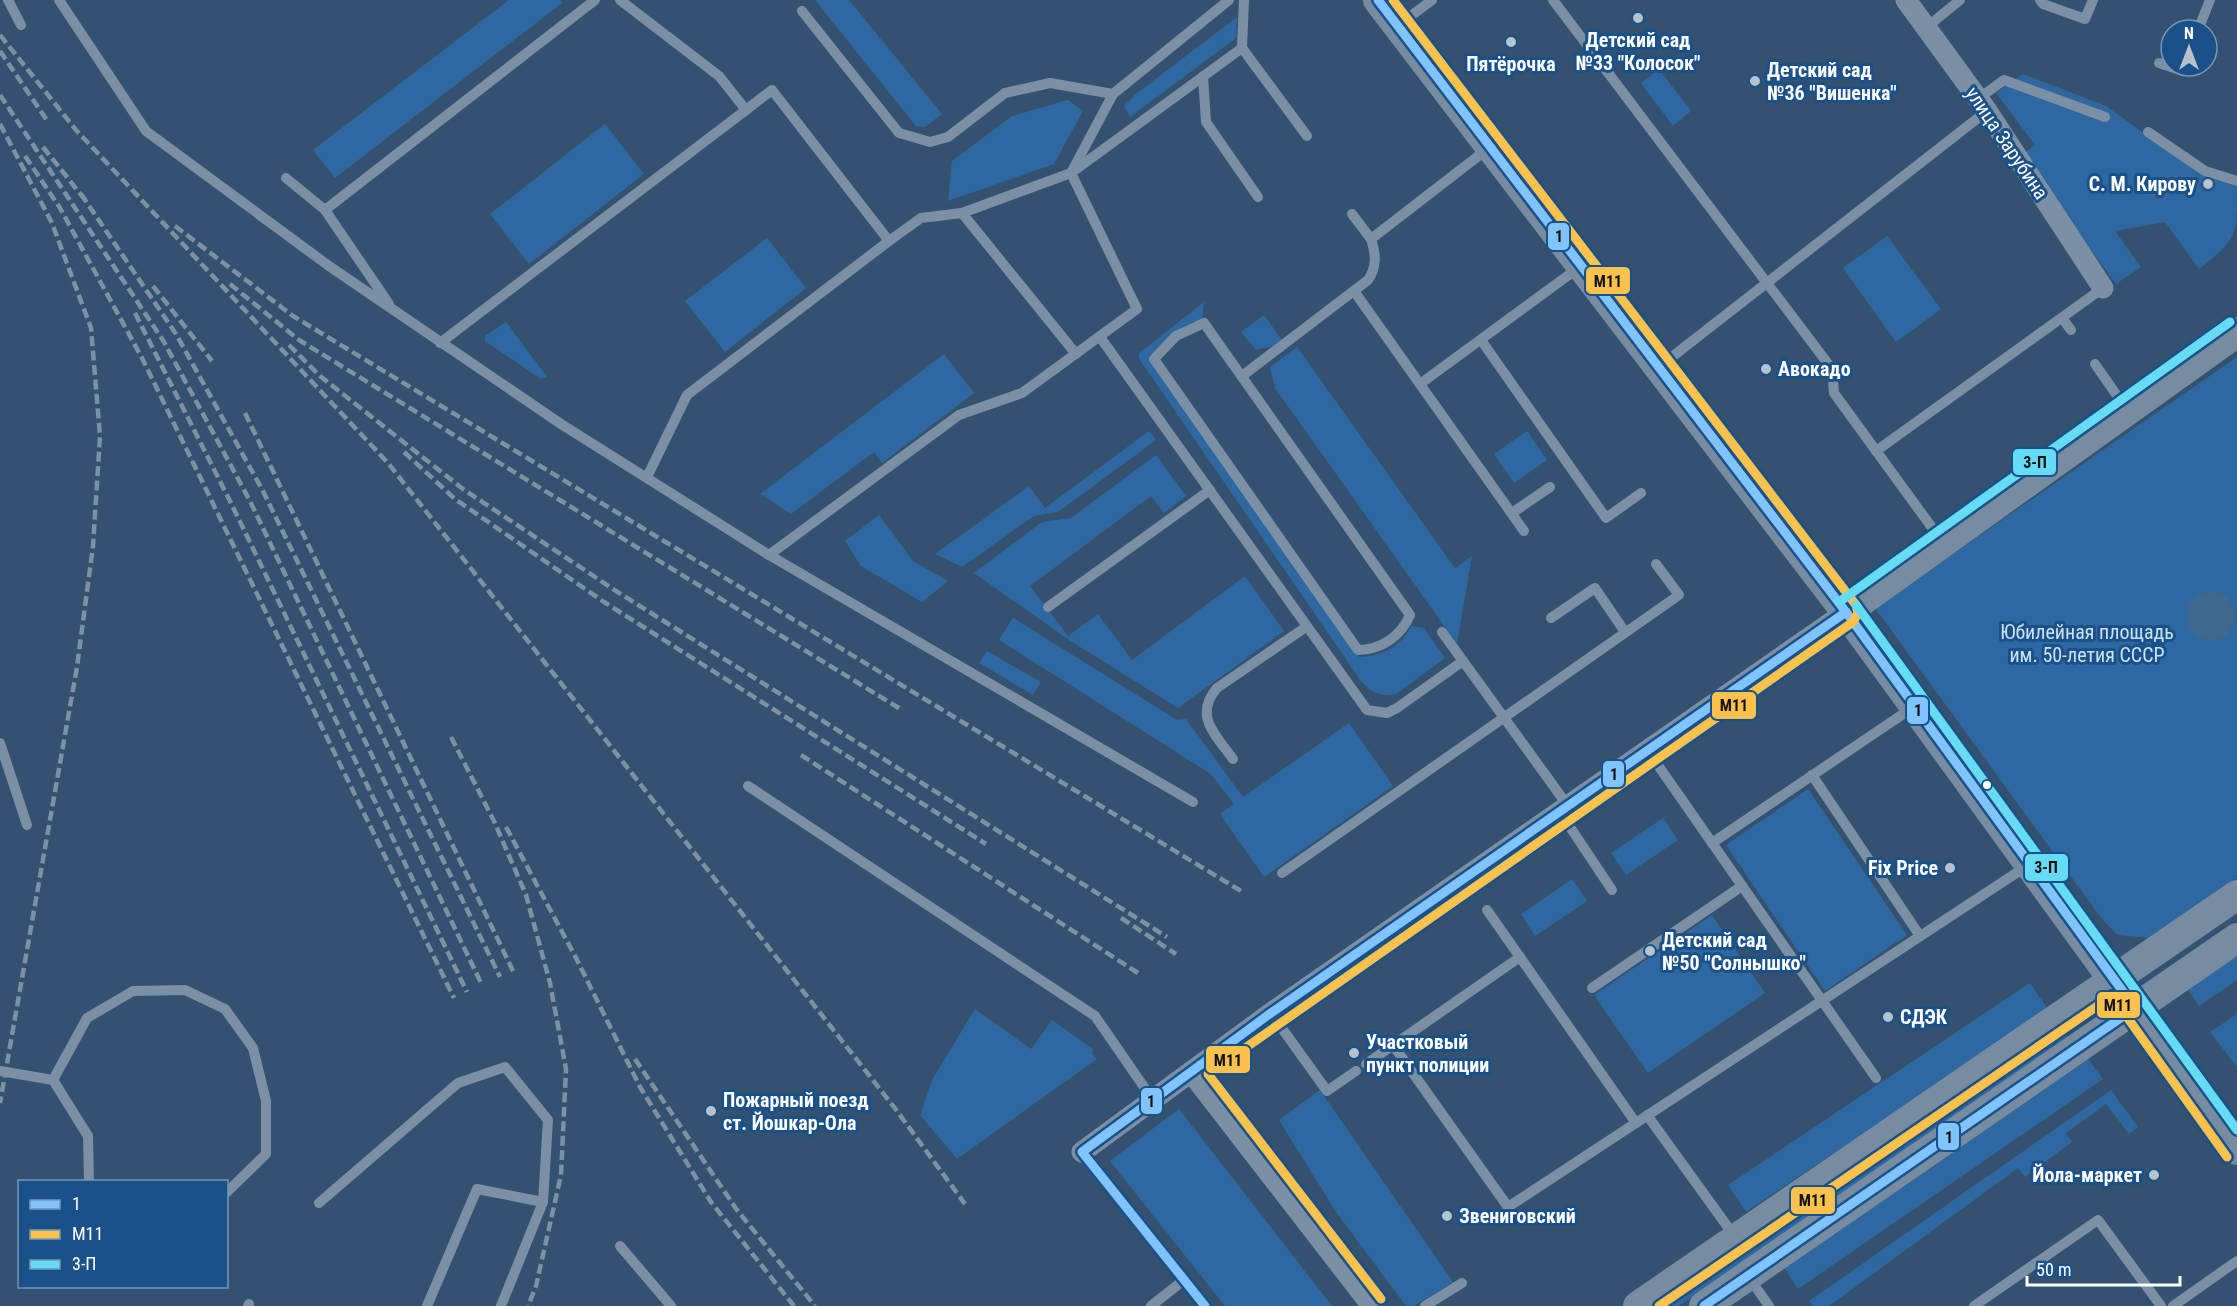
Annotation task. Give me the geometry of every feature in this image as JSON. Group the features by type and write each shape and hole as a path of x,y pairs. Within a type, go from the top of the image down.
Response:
{"main road":[{"path":"1378,0 1846,612 2115,979 2237,1150"},
{"path":"1846,612 2237,332"},
{"path":"1638,1306 2237,895"},
{"path":"1704,1306 2237,938"}],"street":[{"name":"улица Зарубина","path":"1906,0 1983,105 2103,288"},
{"path":"1082,1152 1271,1013 1846,612"},
{"path":"1191,1072 1372,1306"}],"lane":[{"path":"8,0 21,25"},
{"path":"59,0 146,131 393,310 440,343 769,555 1193,802"},
{"path":"325,210 595,0"},
{"path":"620,0 719,76 746,110"},
{"path":"1071,173 1113,94 1229,0"},
{"path":"1244,0 1242,48 1307,136"},
{"path":"1398,27 1432,0"},
{"path":"1552,0 1832,369 1834,393 1943,543"},
{"path":"1927,27 1960,0"},
{"path":"2040,0 2043,4 2085,20 2092,0"},
{"path":"2203,18 2210,0"},
{"path":"802,11 899,133 930,142 948,137 1005,93 1050,83 1113,94"},
{"path":"647,477 687,395 889,241 921,218 962,213 1071,173 1242,48"},
{"path":"1203,76 1206,122 1258,197"},
{"path":"1659,367 1767,283 1983,105 2004,80 2105,117"},
{"path":"440,343 772,90 889,241"},
{"path":"2148,132 2205,171 2237,181"},
{"path":"1371,239 1490,147"},
{"path":"769,555 959,415 1022,393 1137,309 1071,173"},
{"path":"286,178 325,210 393,310"},
{"path":"962,213 1076,354"},
{"path":"1242,376 1354,291 1373,272 1375,250 1371,239 1352,214"},
{"path":"1420,384 1581,266"},
{"path":"1876,451 2103,288"},
{"path":"1354,291 1524,531"},
{"path":"2062,318 2071,330"},
{"path":"1204,323 1242,376 1410,615 1404,630 1373,650 1358,650 1154,359 1176,336 1204,323"},
{"path":"1101,337 1366,710 1387,713 1397,708 1462,661"},
{"path":"1480,340 1606,518 1641,493"},
{"path":"2095,364 2127,411"},
{"path":"1512,513 1550,487"},
{"path":"1048,607 1210,490"},
{"path":"1282,873 1678,595 1656,564"},
{"path":"1551,618 1594,588 1625,632"},
{"path":"1233,759 1208,723 1206,704 1210,695 1216,688 1306,627"},
{"path":"1442,632 1504,717 1564,809 1612,890"},
{"path":"1712,843 1914,706"},
{"path":"0,743 27,825"},
{"path":"1648,751 1876,1078"},
{"path":"1812,775 1920,936"},
{"path":"748,786 1095,1016 1153,1100"},
{"path":"1394,1045 1508,1207 2030,864"},
{"path":"1592,988 1742,886"},
{"path":"1486,910 1636,1123"},
{"path":"1271,1013 1327,1091 1520,957"},
{"path":"53,1080 87,1018 133,991 185,990 225,1009 253,1048 266,1101 266,1154 228,1191"},
{"path":"320,1203 458,1083 505,1067 548,1120 543,1202 501,1306"},
{"path":"0,1071 53,1080 88,1136 89,1180"},
{"path":"1647,1115 1736,1239"},
{"path":"1082,1152 1206,1306"},
{"path":"427,1306 477,1189 543,1202"},
{"path":"1974,1306 2098,1220 2161,1306"},
{"path":"620,1246 671,1306"},
{"path":"2174,1306 2237,1261"},
{"path":"1748,1276 1769,1306"},
{"path":"1151,1306 1184,1280"},
{"path":"1425,1306 1462,1283"}],"green space":[{"path":"509,0 560,0 562,3 335,178 313,150"},
{"path":"815,0 849,0 942,114 925,127 916,126"},
{"path":"1237,17 1236,38 1130,117 1124,106 1136,94"},
{"path":"1659,69 1691,111 1673,126 1641,83"},
{"path":"2023,74 2106,106 2202,175 2237,187 2235,227 2228,243 2199,269 2165,222 2115,231 2141,267 2116,284 2021,155 2035,145 1996,93"},
{"path":"1068,100 1083,111 1054,164 948,201 952,161 1012,116"},
{"path":"605,124 644,174 529,264 490,214"},
{"path":"1887,236 1941,309 1896,342 1843,268"},
{"path":"767,238 806,288 725,352 685,301"},
{"path":"1204,302 1202,321 1180,329 1149,356 1359,657 1375,655 1397,645 1411,626 1424,628 1445,658 1396,694 1376,693 1368,689 1361,681 1140,360 1138,354"},
{"path":"1264,315 1282,340 1273,346 1256,350 1241,332"},
{"path":"506,322 547,377 541,379 485,341 485,336"},
{"path":"1297,347 1455,568 1472,556 1457,644 1275,388 1270,367"},
{"path":"944,354 974,393 882,463 874,452 791,514 760,494"},
{"name":"Юбилейная площадь им. 50-летия СССР","path":"2237,357 2237,879 2151,938 2117,935 2099,915 1875,608"},
{"path":"1149,431 1156,440 1058,512 1034,516 962,567 935,554 1029,486 1045,508"},
{"path":"1527,431 1547,460 1514,483 1494,454"},
{"path":"1156,455 1186,496 1164,513 1151,496 1030,586 1068,636 1098,614 1132,660 1245,576 1284,631 1178,708 1069,640 974,573 1042,522 1071,518"},
{"path":"879,515 913,561 948,581 922,602 861,566 845,541"},
{"path":"1013,618 1177,720 1186,719 1243,797 1349,723 1393,786 1264,877 1220,814 1234,804 1211,774 999,640"},
{"path":"987,651 1041,682 1033,695 979,663"},
{"path":"1808,789 1907,935 1825,991 1726,845"},
{"path":"1663,818 1678,840 1626,875 1611,853"},
{"path":"1572,879 1587,901 1535,936 1521,914"},
{"path":"1712,915 1765,993 1648,1073 1594,995"},
{"path":"2237,956 2237,980 2199,1006 2188,989"},
{"path":"2030,983 2048,1009 1746,1212 1728,1185"},
{"path":"975,1009 1031,1049 1052,1020 1093,1049 1092,1053 1097,1059 957,1159 920,1115 932,1080"},
{"path":"2237,1014 2237,1067 2210,1032"},
{"path":"2065,1032 2069,1038 1679,1306 1663,1306"},
{"path":"2086,1056 2103,1079 1798,1289 1782,1264"},
{"path":"1320,1090 1453,1282 1414,1306 1406,1306 1336,1212 1279,1120"},
{"path":"2111,1090 2138,1127 2129,1134 2106,1104 2066,1133 2072,1142 2025,1177 2018,1168 1829,1306 1813,1306 1809,1301"},
{"path":"1179,1109 1332,1306 1225,1306 1110,1161"}],"shaded area":[{"path":"2206,592 2216,592 2231,602 2235,616 2231,630 2225,636 2216,640 2206,640 2191,630 2187,621 2187,611 2197,596"}],"railway":[{"path":"0,35 76,130 388,463 894,1107 965,1204"},
{"path":"0,51 48,122"},
{"path":"0,95 164,342 249,499 482,985"},
{"path":"0,124 52,223 91,328 100,436 93,546 77,667 0,1103"},
{"path":"43,147 86,201"},
{"path":"25,156 60,208 142,358 454,998"},
{"path":"81,194 176,334 263,491 500,977"},
{"path":"175,226 293,316 1241,891"},
{"path":"230,284 299,340 902,710"},
{"path":"153,286 212,361"},
{"path":"135,313 232,505 467,992"},
{"path":"289,345 320,376 463,489 616,591 1167,937"},
{"path":"245,413 513,971"},
{"path":"404,452 455,499 604,602 986,844"},
{"path":"451,737 494,821 526,895 550,983 566,1069 561,1175 536,1286 528,1306"},
{"path":"801,755 1138,973"},
{"path":"506,827 576,958 640,1087 711,1202 794,1306"},
{"path":"1121,918 1176,954"},
{"path":"635,1059 737,1210 815,1306"}],"transit line":[{"name":"1","path":"1378,0 1846,612 2135,1008 1704,1306"},
{"name":"М11","path":"1381,1299 1208,1074 1853,622 1858,613 1856,605 1393,0"},
{"name":"3-П","path":"1839,602 2230,322"},
{"name":"3-П","path":"1856,605 2237,1130"},
{"name":"1","path":"1205,1306 1082,1152 1271,1013 1846,612"},
{"name":"М11","path":"1659,1306 2112,996 2227,1157"}],"place":[{"name":"Детский сад №33 \"Колосок\"","path":"1638,18"},
{"name":"Пятёрочка","path":"1511,42"},
{"name":"Детский сад №36 \"Вишенка\"","path":"1755,81"},
{"name":"С. М. Кирову","path":"2208,184"},
{"name":"Авокадо","path":"1766,369"},
{"name":"Fix Price","path":"1950,868"},
{"name":"Детский сад №50 \"Солнышко\"","path":"1650,951"},
{"name":"СДЭК","path":"1888,1017"},
{"name":"Участковый пункт полиции","path":"1354,1053"},
{"name":"Пожарный поезд ст. Йошкар-Ола","path":"711,1111"},
{"name":"Йола-маркет","path":"2154,1175"},
{"name":"Звениговский","path":"1447,1216"}]}
